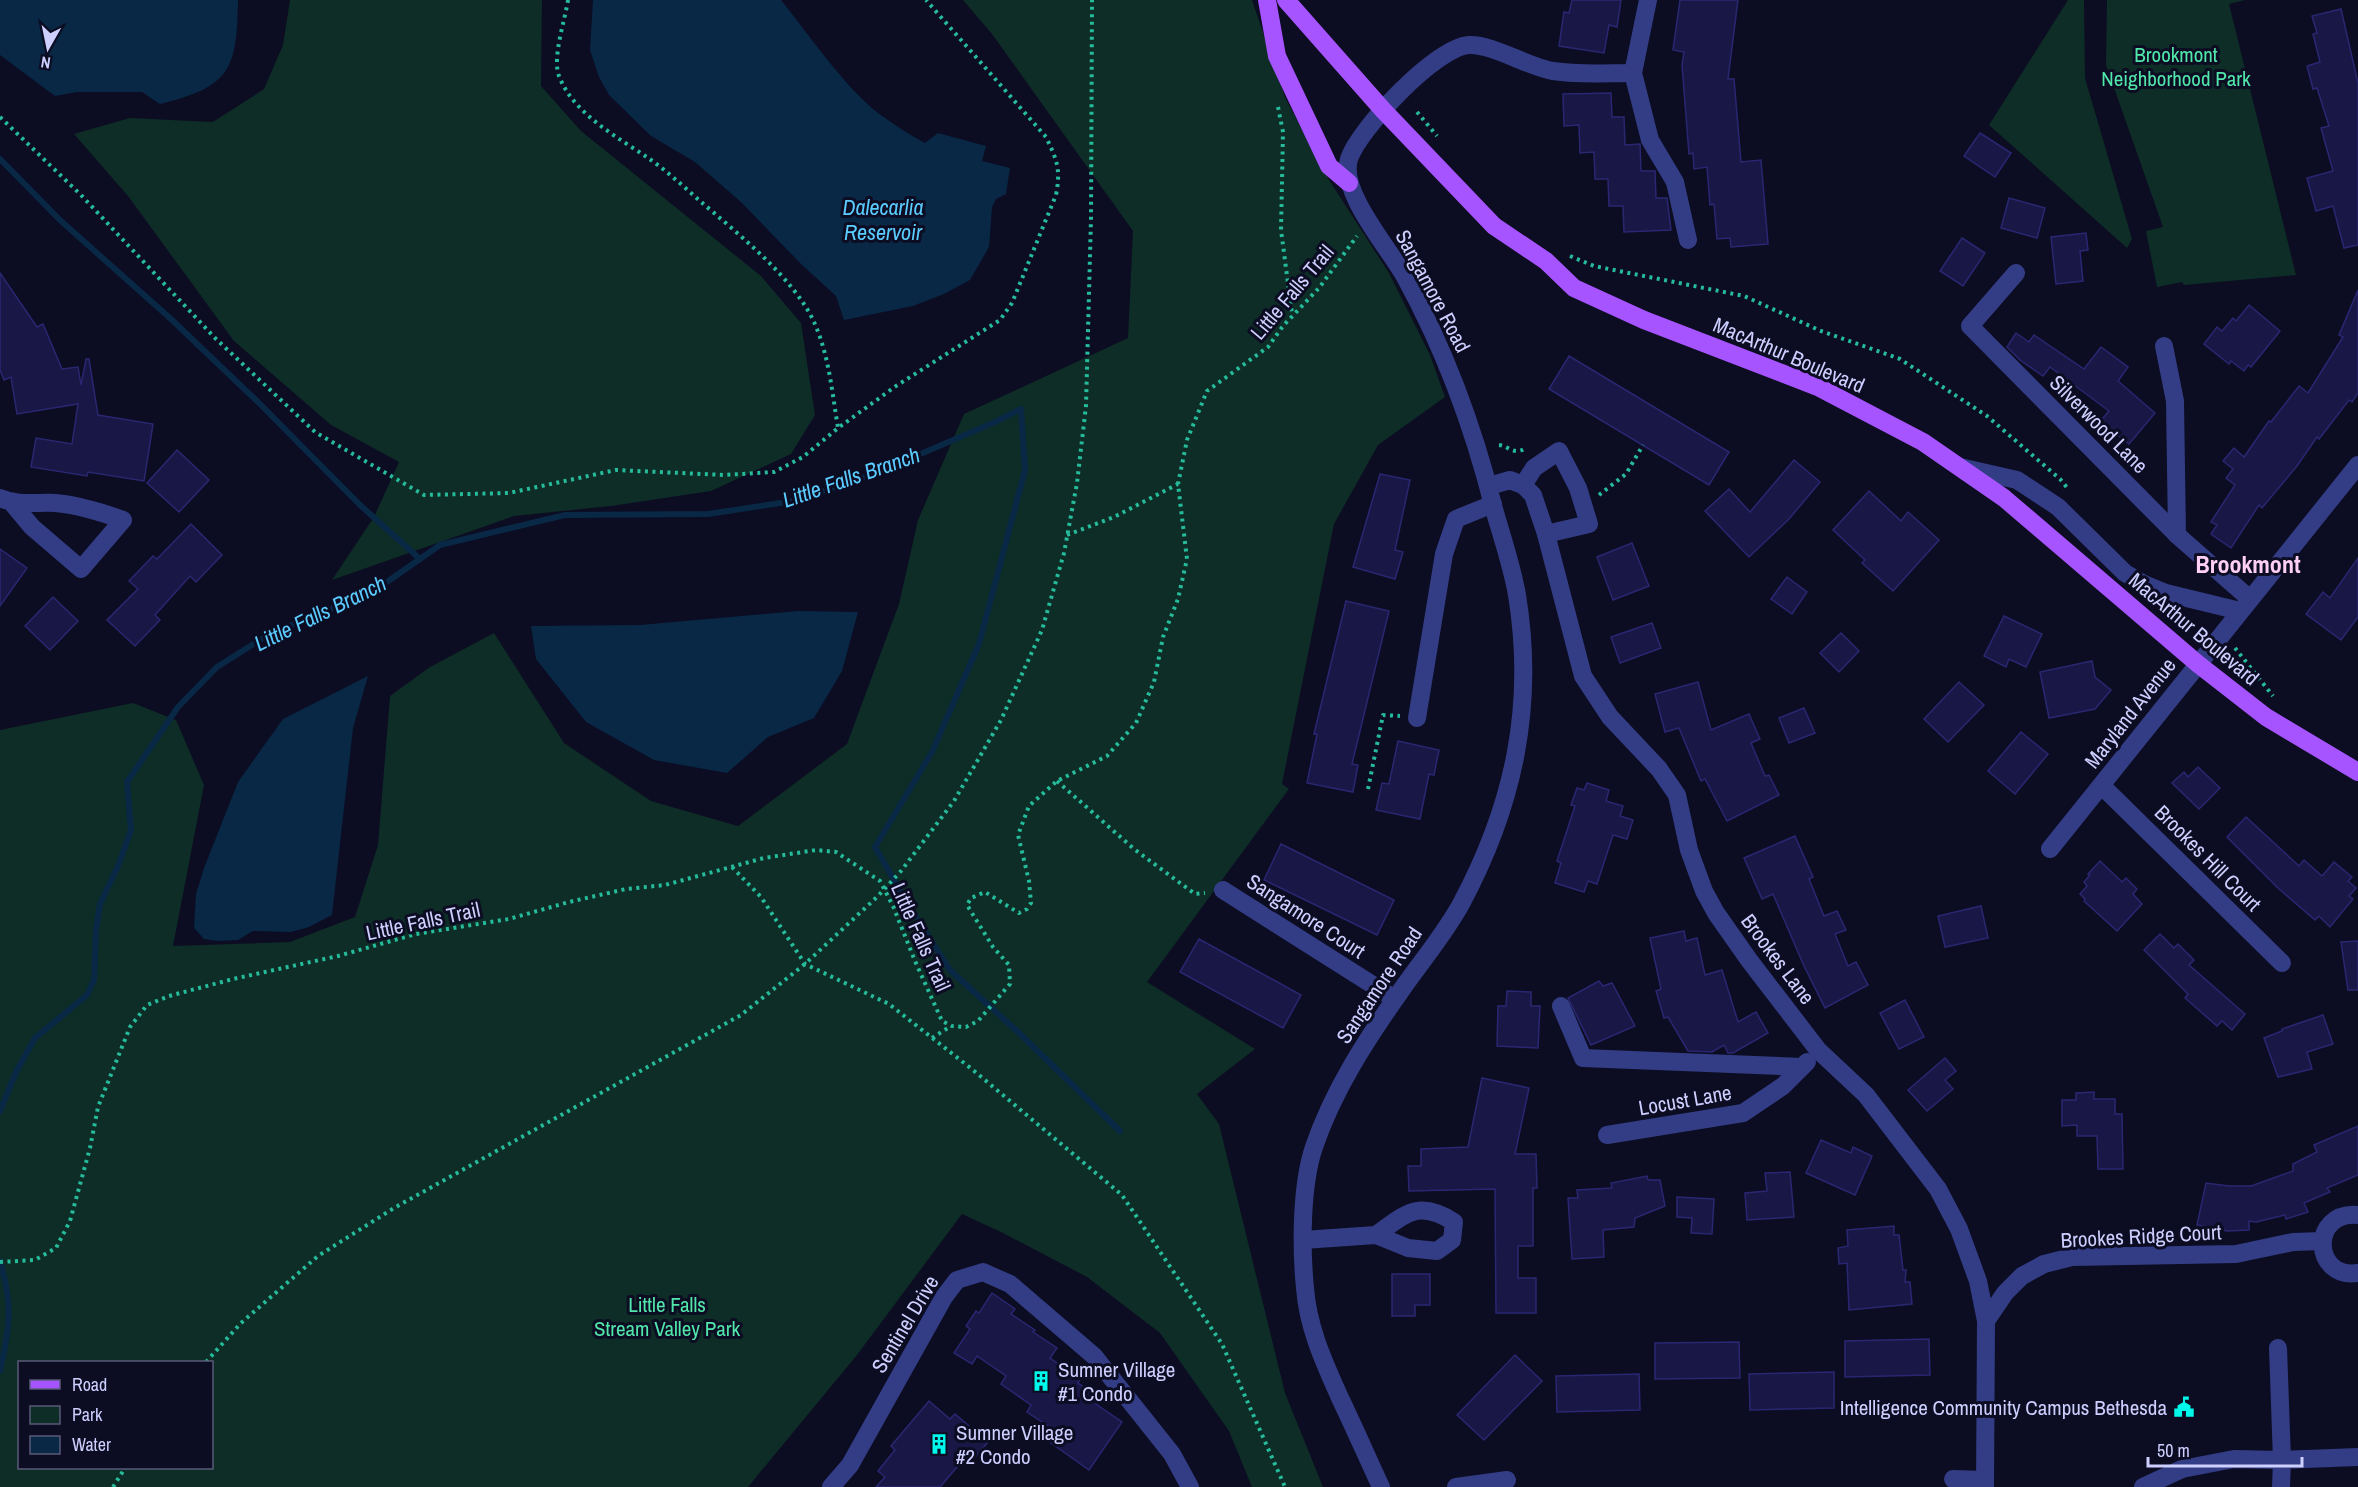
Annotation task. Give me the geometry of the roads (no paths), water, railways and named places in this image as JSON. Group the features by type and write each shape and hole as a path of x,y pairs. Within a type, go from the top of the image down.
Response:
{"main road":[{"path":"1267,0 1277,56 1329,166 1349,183"},
{"name":"MacArthur Boulevard","path":"1286,0 1383,110 1494,226 1546,261 1574,288 1644,320 1818,387 1923,442 2004,498 2198,664 2266,717 2358,772"}],"street":[{"path":"1648,0 1633,73 1650,140 1675,182 1688,240"},
{"path":"1349,183 1347,166 1352,152 1383,110 1433,62 1458,47 1473,45 1551,71 1633,73"},
{"name":"Sangamore Road","path":"1349,183 1404,276 1443,354 1489,486 1516,590 1522,636 1524,694 1516,761 1497,827 1459,908 1395,999 1345,1076 1312,1150 1303,1213 1305,1291 1315,1342 1381,1487"},
{"name":"Silverwood Lane","path":"2016,273 1970,326 2245,605"},
{"path":"2164,346 2175,401 2177,536"},
{"path":"1489,486 1510,480 1523,485 1534,468 1559,451 1570,468 1588,524 1546,534"},
{"name":"Maryland Avenue","path":"2050,849 2358,465"},
{"path":"1958,466 2017,480 2058,507 2126,573 2144,584 2166,593 2245,605"},
{"name":"Brookes Lane","path":"1523,485 1533,495 1546,534 1583,676 1610,717 1659,769 1677,795 1689,850 1708,899 1749,960 1818,1050 1866,1095 1938,1189 1963,1239 1978,1281 1986,1321 1985,1483"},
{"path":"6,500 56,503 93,510 123,520 81,569 32,527 6,500"},
{"path":"1417,718 1444,554 1456,519 1493,504"},
{"name":"Brookes Hill Court","path":"2102,786 2282,963"},
{"name":"Sangamore Court","path":"1223,890 1395,999"},
{"path":"1561,1006 1583,1058 1802,1067"},
{"name":"Locust Lane","path":"1607,1136 1743,1113 1784,1086 1818,1050"},
{"path":"2358,1215 2338,1218 2330,1224 2322,1241 2327,1260 2334,1267 2342,1272 2358,1273"},
{"path":"1304,1240 1376,1235"},
{"name":"Brookes Ridge Court","path":"1986,1321 2005,1293 2022,1276 2044,1264 2072,1257 2236,1254 2293,1242 2322,1241"},
{"name":"Sentinel Drive","path":"831,1487 850,1465 944,1297 957,1280 983,1272 1010,1284 1094,1356 1172,1454 1190,1487"},
{"path":"2278,1348 2282,1487"},
{"path":"2143,1487 2182,1469 2234,1459 2358,1457"},
{"path":"1953,1479 1985,1483"},
{"path":"1456,1487 1507,1480"}],"water":[{"path":"0,0 238,0 235,43 225,72 215,82 183,98 160,104 142,92 77,92 55,96 0,55"},
{"name":"Dalecarlia Reservoir","path":"593,0 781,0 852,89 878,113 925,143 938,133 986,146 982,161 1010,168 1006,194 996,199 992,207 989,247 970,280 944,294 913,306 844,320 836,296 801,264 742,203 695,162 651,136 609,95 599,77 590,50"},
{"path":"798,611 858,612 842,671 814,718 768,737 727,773 654,760 586,722 536,659 531,626 640,625"},
{"path":"368,676 353,728 332,915 309,927 291,932 253,931 238,940 204,939 194,928 196,894 238,782 283,719"}],"waterway":[{"path":"0,159 61,221 171,319 258,402 360,505 420,559"},
{"name":"Little Falls Branch","path":"0,1111 16,1072 35,1038 87,995 94,980 96,930 100,904 118,866 131,830 127,782 178,707 217,667 268,635 374,591 440,545 565,515 708,514 794,501 874,474 1021,409 1025,470 979,644 932,752 875,847 950,970 1120,1131"},
{"name":"Little Falls Branch","path":"0,1261 7,1291 9,1316 0,1371"}],"place":[{"name":"Sumner Village #1 Condo","path":"1041,1381"},
{"name":"Intelligence Community Campus Bethesda","path":"2184,1407"},
{"name":"Sumner Village #2 Condo","path":"939,1444"}],"district":[{"name":"Brookmont","path":"2248,564"}],"park label":[{"name":"Brookmont Neighborhood Park","path":"2176,66"},
{"name":"Little Falls Stream Valley Park","path":"667,1316"}]}
